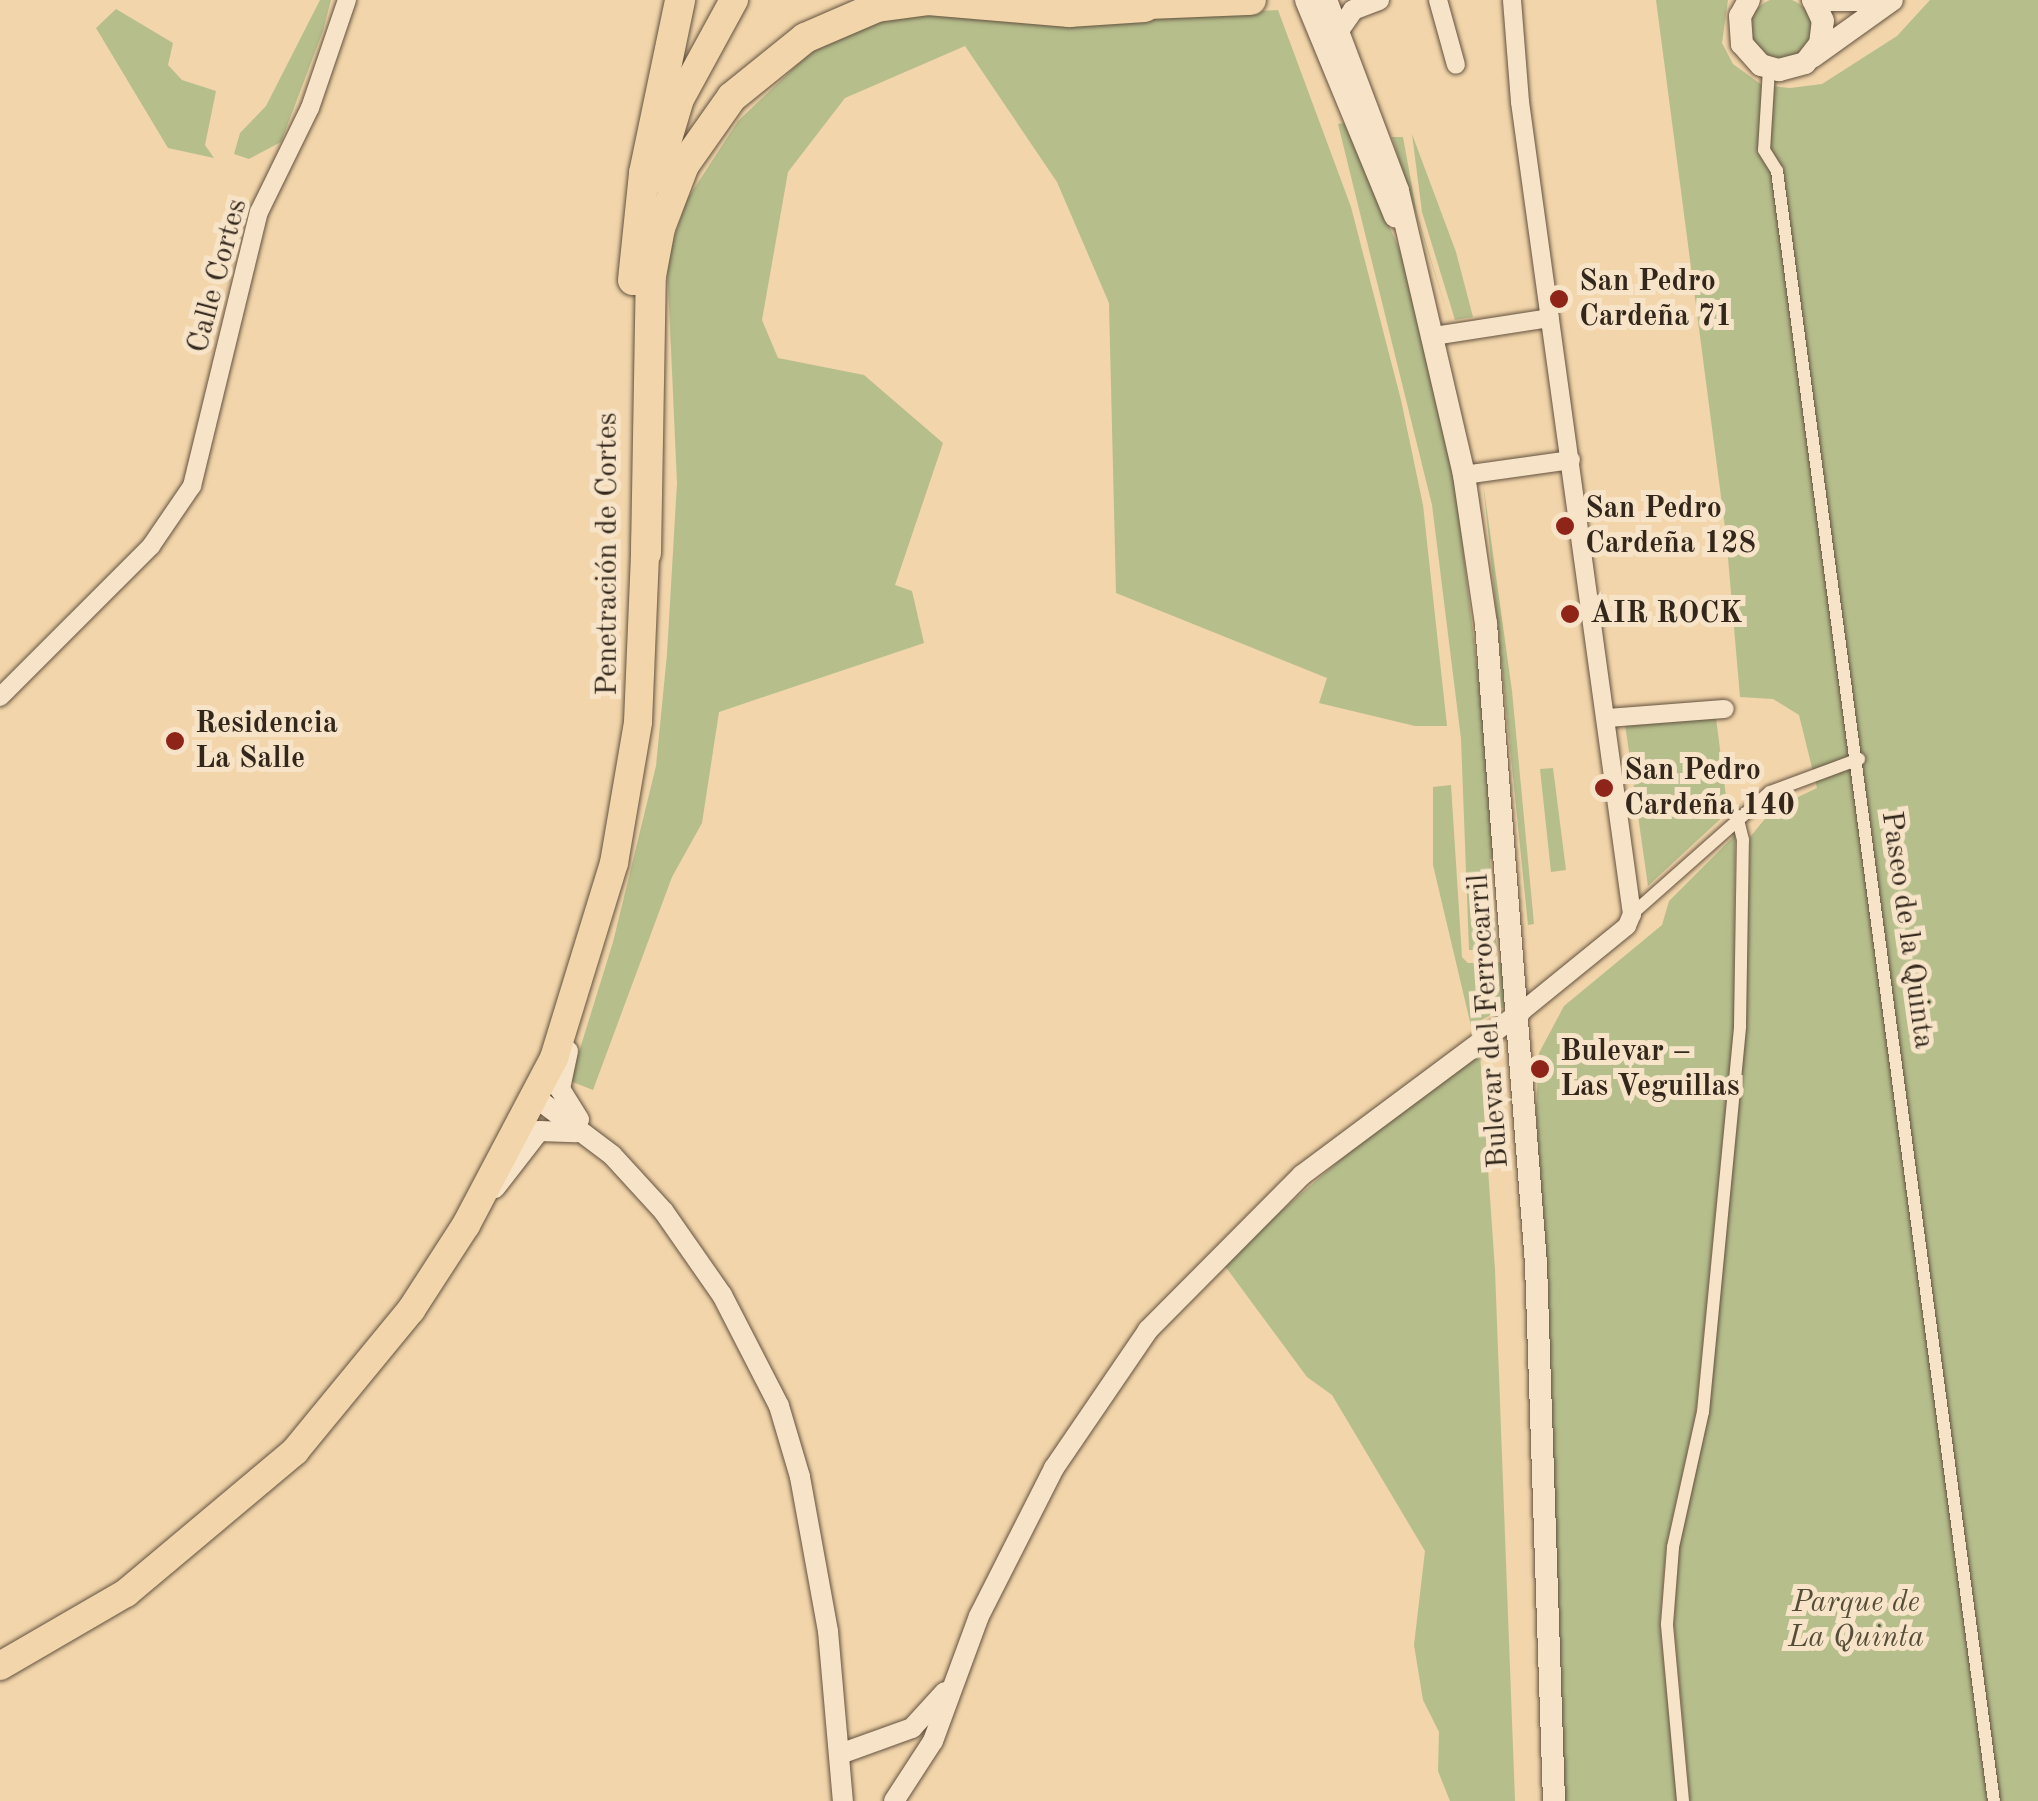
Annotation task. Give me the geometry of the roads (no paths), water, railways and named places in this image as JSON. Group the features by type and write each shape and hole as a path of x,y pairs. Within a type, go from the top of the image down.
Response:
{"highway":[{"path":"646,553 632,406 632,292 644,172 680,0"},
{"path":"646,553 651,276 660,228 684,165 732,97 806,38 877,7 928,0 1069,12 1251,0"},
{"path":"1074,0 1145,6"}],"main road":[{"name":"Penetración de Cortes","path":"0,1666 126,1593 295,1450 412,1310 466,1225 535,1097 593,942 638,722 646,553 639,318 644,241 680,99 734,0"},
{"name":"Bulevar del Ferrocarril","path":"1306,0 1354,130 1410,246"},
{"name":"Bulevar del Ferrocarril","path":"1326,0 1383,141 1434,336 1464,475 1497,717 1520,1012 1554,1801"},
{"path":"1750,0 1739,35 1746,52 1769,69 1797,67 1892,0"},
{"path":"1812,57 1823,29 1813,0 1872,0"}],"street":[{"name":"Calle Cortes","path":"0,698 151,546 204,460 259,212 310,108 347,0"},
{"path":"1354,130 1332,52 1339,30 1353,10 1379,0"},
{"path":"1438,0 1456,65"},
{"path":"1502,0 1512,23"},
{"path":"1512,0 1550,318 1632,914"},
{"name":"Paseo de la Quinta","path":"1769,69 1764,150 1777,172 1859,759 1994,1801"},
{"path":"1434,336 1550,318"},
{"path":"1464,475 1571,460"},
{"path":"1607,718 1725,709"},
{"path":"894,1801 933,1741 959,1669 1054,1468 1148,1330 1302,1174 1520,1012 1627,926 1632,914 1738,816 1770,792 1859,759"},
{"path":"1683,1801 1667,1624 1673,1547 1702,1412 1740,1026 1743,840 1738,816"},
{"path":"593,942 586,996 560,1075 564,1102 592,1138 644,1189 705,1268 779,1406 800,1477 838,1714 844,1800"},
{"path":"535,1097 592,1138"},
{"path":"466,1225 539,1131 566,1128 592,1138"},
{"path":"840,1754 872,1739 902,1733 926,1718 959,1669"},
{"path":"838,1714 872,1739"}],"place":[{"name":"San Pedro Cardeña 71","path":"1559,299"},
{"name":"San Pedro Cardeña 128","path":"1565,526"},
{"name":"AIR ROCK","path":"1570,614"},
{"name":"Residencia La Salle","path":"175,741"},
{"name":"San Pedro Cardeña 140","path":"1604,788"},
{"name":"Bulevar – Las Veguillas","path":"1540,1069"}],"park label":[{"name":"Parque de La Quinta","path":"1856,1620"}]}
